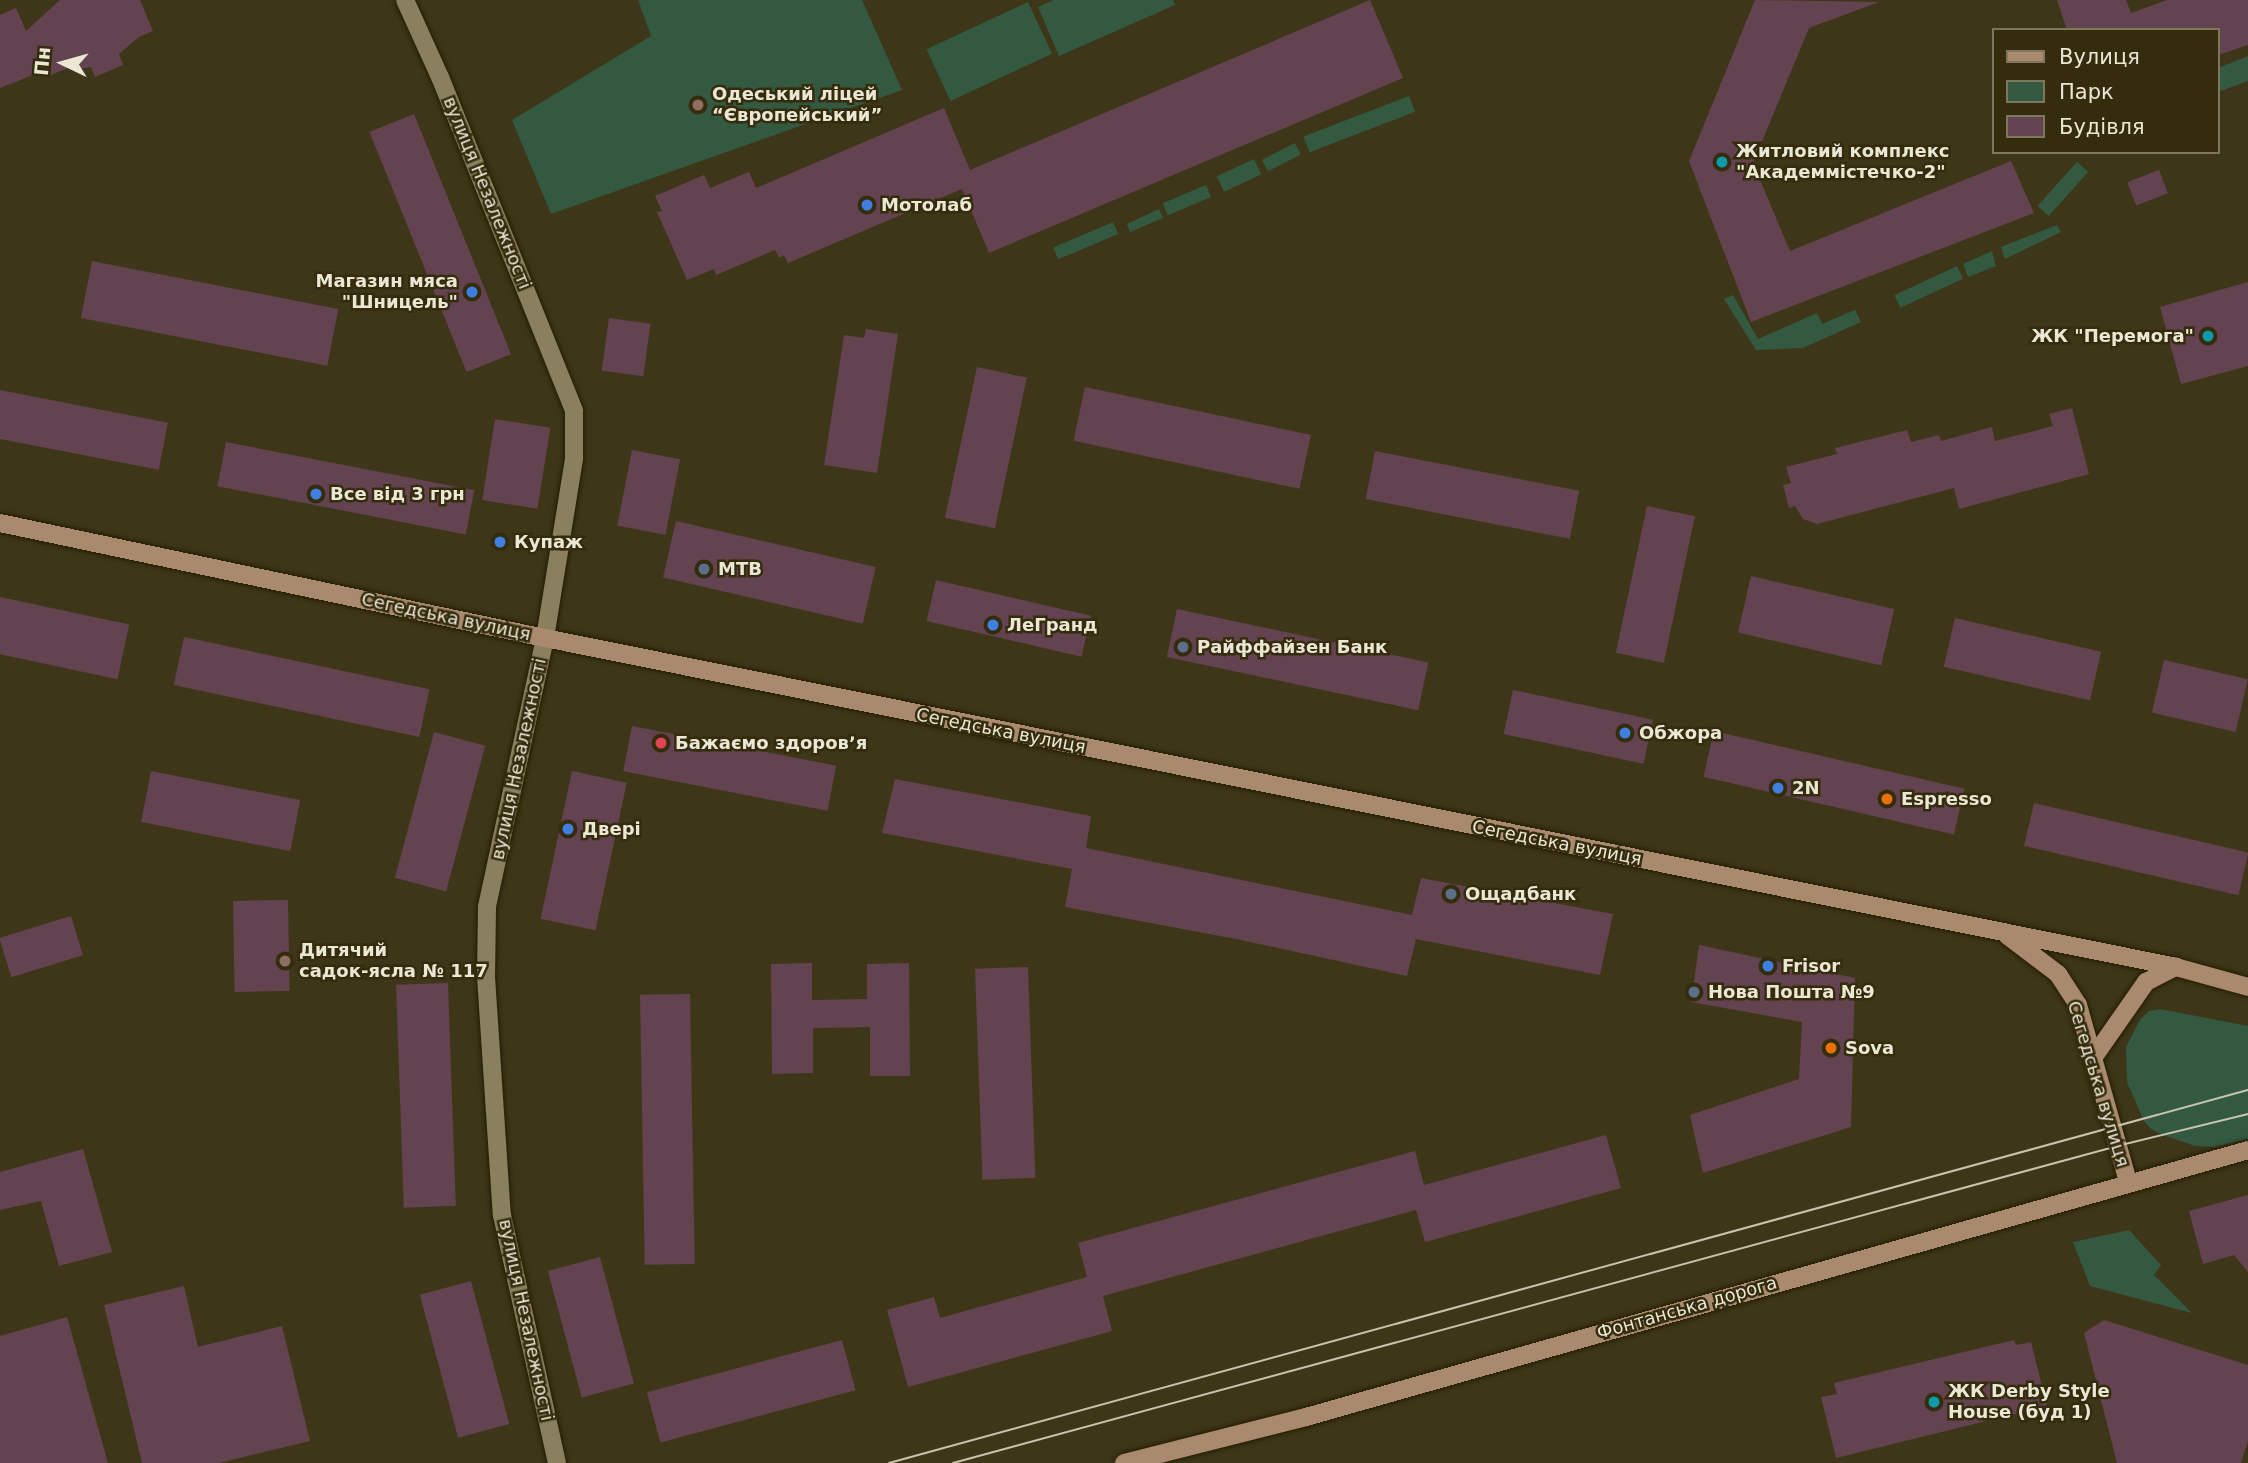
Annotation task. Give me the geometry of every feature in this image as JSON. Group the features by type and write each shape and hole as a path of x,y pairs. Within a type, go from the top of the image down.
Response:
{"main road":[{"name":"Сегедська вулиця","path":"0,523 545,638 2176,967 2248,987"},
{"name":"Сегедська вулиця","path":"2004,933 2057,974 2078,1005 2128,1182"},
{"path":"2093,1058 2146,982 2176,967"},
{"name":"Фонтанська дорога","path":"1124,1463 1306,1418 2248,1150"}],"street":[{"name":"вулиця Незалежності","path":"405,0 440,76 574,411 575,459 545,638 487,906 486,977 502,1214 557,1463"}],"green space":[{"name":"Одеський ліцей “Європейський”","path":"638,0 862,0 902,90 551,214 512,120 651,36"},
{"path":"1054,0 1173,0 1175,5 1059,56 1038,7"},
{"path":"1028,2 1052,54 951,101 926,49"},
{"path":"2248,56 2248,81 2220,91 2220,67"},
{"path":"1409,96 1415,112 1310,152 1304,136"},
{"path":"1295,143 1301,155 1268,171 1262,160"},
{"path":"1254,159 1261,174 1224,192 1217,176"},
{"path":"2077,162 2088,172 2049,216 2038,206"},
{"path":"1206,185 1211,197 1168,215 1163,203"},
{"path":"1159,209 1163,218 1130,232 1127,224"},
{"path":"1113,222 1118,234 1058,259 1053,247"},
{"path":"2057,225 2061,232 2005,259 2001,247"},
{"path":"1992,251 1996,266 1968,277 1963,264"},
{"path":"1957,266 1963,279 1900,308 1894,295"},
{"path":"1733,295 1758,339 1817,313 1822,324 1855,310 1861,322 1803,348 1756,350 1724,299"},
{"path":"2160,1009 2248,1026 2248,1139 2214,1147 2195,1146 2163,1135 2151,1129 2144,1121 2127,1082 2126,1047 2140,1020 2149,1011"},
{"path":"2129,1230 2161,1265 2154,1275 2192,1313 2090,1286 2073,1242"}],"building":[{"path":"60,0 140,0 153,31 139,37 119,54 123,65 95,77 91,67 74,70 73,66 46,77 43,71 0,88 0,15 16,8 26,31"},
{"path":"1370,0 1403,78 989,253 962,189 788,263 784,255 779,258 775,250 716,275 714,269 687,280 657,212 662,211 655,196 704,175 710,188 749,172 756,188 944,108 970,170"},
{"name":"Житловий комплекс \"Академмістечко-2\"","path":"1755,0 1879,2 1809,28 1753,163 1790,251 2011,161 2034,213 1751,322 1689,161"},
{"path":"2057,0 2126,0 2131,13 2167,0 2248,0 2248,45 2220,54 2220,28 2066,28"},
{"path":"414,114 511,354 467,372 369,132"},
{"path":"2159,170 2168,193 2136,206 2127,182"},
{"path":"92,261 338,309 327,366 81,318"},
{"name":"ЖК \"Перемога\"","path":"2248,282 2248,366 2181,384 2160,307"},
{"path":"609,318 651,324 643,376 602,370"},
{"path":"866,329 898,334 877,473 824,465 844,335 864,338"},
{"path":"977,367 1027,378 995,528 945,518"},
{"path":"1085,387 1311,435 1300,489 1074,441"},
{"path":"0,390 168,423 159,470 0,439"},
{"path":"2072,408 2089,474 1959,509 1954,488 1817,524 1803,519 1795,506 1789,508 1783,485 1791,483 1786,467 1837,454 1835,448 1907,430 1911,442 1939,435 1941,441 1992,427 1995,441 2053,426 2049,414"},
{"path":"495,419 550,428 537,509 482,500"},
{"path":"226,442 474,490 466,534 217,486"},
{"path":"632,450 680,459 665,535 617,526"},
{"path":"1375,451 1579,491 1570,539 1366,499"},
{"path":"1647,506 1695,516 1664,663 1616,653"},
{"path":"676,521 876,567 863,624 663,578"},
{"path":"1751,576 1894,609 1881,666 1738,633"},
{"path":"936,580 1091,616 1081,657 927,621"},
{"path":"0,597 129,624 117,679 0,654"},
{"path":"1177,609 1428,662 1418,710 1167,657"},
{"path":"1955,618 2101,652 2090,700 1944,667"},
{"path":"184,637 430,689 419,737 174,685"},
{"path":"2164,660 2248,679 2236,732 2152,713"},
{"path":"1513,690 1653,720 1644,764 1504,734"},
{"path":"632,726 836,766 827,811 623,771"},
{"path":"1714,731 1964,789 1954,835 1703,777"},
{"path":"434,732 485,746 446,892 395,878"},
{"path":"151,771 300,800 290,851 141,822"},
{"path":"572,771 627,783 595,930 541,919"},
{"path":"895,779 1091,816 1086,848 1412,915 1421,878 1613,914 1600,975 1416,939 1407,976 1236,939 1065,907 1072,869 882,833"},
{"path":"2034,803 2248,852 2238,895 2024,846"},
{"path":"288,900 290,991 235,992 233,901"},
{"path":"71,916 83,955 11,977 0,938"},
{"path":"1699,945 1855,978 1851,1127 1703,1173 1690,1115 1799,1079 1802,1022 1691,1002"},
{"path":"812,963 812,1000 867,999 867,964 909,963 910,1076 870,1076 870,1027 813,1028 813,1073 772,1074 771,964"},
{"path":"1028,967 1035,1178 982,1180 975,969"},
{"path":"448,983 456,1206 404,1208 396,985"},
{"path":"690,994 695,1264 645,1265 640,995"},
{"path":"1606,1135 1621,1188 1425,1242 1416,1210 1103,1296 1112,1331 908,1387 887,1310 934,1297 940,1318 1087,1277 1078,1243 1415,1151 1424,1185"},
{"path":"83,1149 112,1252 59,1266 41,1201 0,1210 0,1172"},
{"path":"2248,1195 2248,1272 2234,1255 2203,1264 2189,1211"},
{"path":"600,1257 634,1384 582,1398 548,1271"},
{"path":"471,1281 509,1424 458,1438 420,1295"},
{"path":"184,1286 198,1347 282,1326 310,1441 219,1463 142,1463 104,1305"},
{"path":"67,1317 108,1463 0,1463 0,1336"},
{"path":"2104,1320 2248,1365 2248,1441 2241,1463 2117,1463 2084,1333"},
{"path":"842,1340 855,1390 660,1443 647,1392"},
{"name":"ЖК Derby Style House (буд 1)","path":"2014,1340 2016,1345 2031,1342 2047,1406 1836,1458 1821,1397 1837,1394 1834,1383"}],"tram line":[{"path":"889,1463 2248,1090"},
{"path":"953,1463 2117,1146 2248,1114"}],"place":[{"name":"Одеський ліцей “Європейський”","path":"698,105"},
{"name":"Житловий комплекс \"Академмістечко-2\"","path":"1722,162"},
{"name":"Мотолаб","path":"867,205"},
{"name":"Магазин мяса \"Шницель\"","path":"472,292"},
{"name":"ЖК \"Перемога\"","path":"2208,336"},
{"name":"Все від 3 грн","path":"316,494"},
{"name":"Купаж","path":"500,542"},
{"name":"МТВ","path":"704,569"},
{"name":"ЛеГранд","path":"993,625"},
{"name":"Райффайзен Банк","path":"1183,647"},
{"name":"Обжора","path":"1625,733"},
{"name":"Бажаємо здоровʼя","path":"661,743"},
{"name":"2N","path":"1778,788"},
{"name":"Espresso","path":"1887,799"},
{"name":"Двері","path":"568,829"},
{"name":"Ощадбанк","path":"1451,894"},
{"name":"Дитячий садок-ясла № 117","path":"285,961"},
{"name":"Frisor","path":"1768,966"},
{"name":"Нова Пошта №9","path":"1694,992"},
{"name":"Sova","path":"1831,1048"},
{"name":"ЖК Derby Style House (буд 1)","path":"1934,1402"}]}
